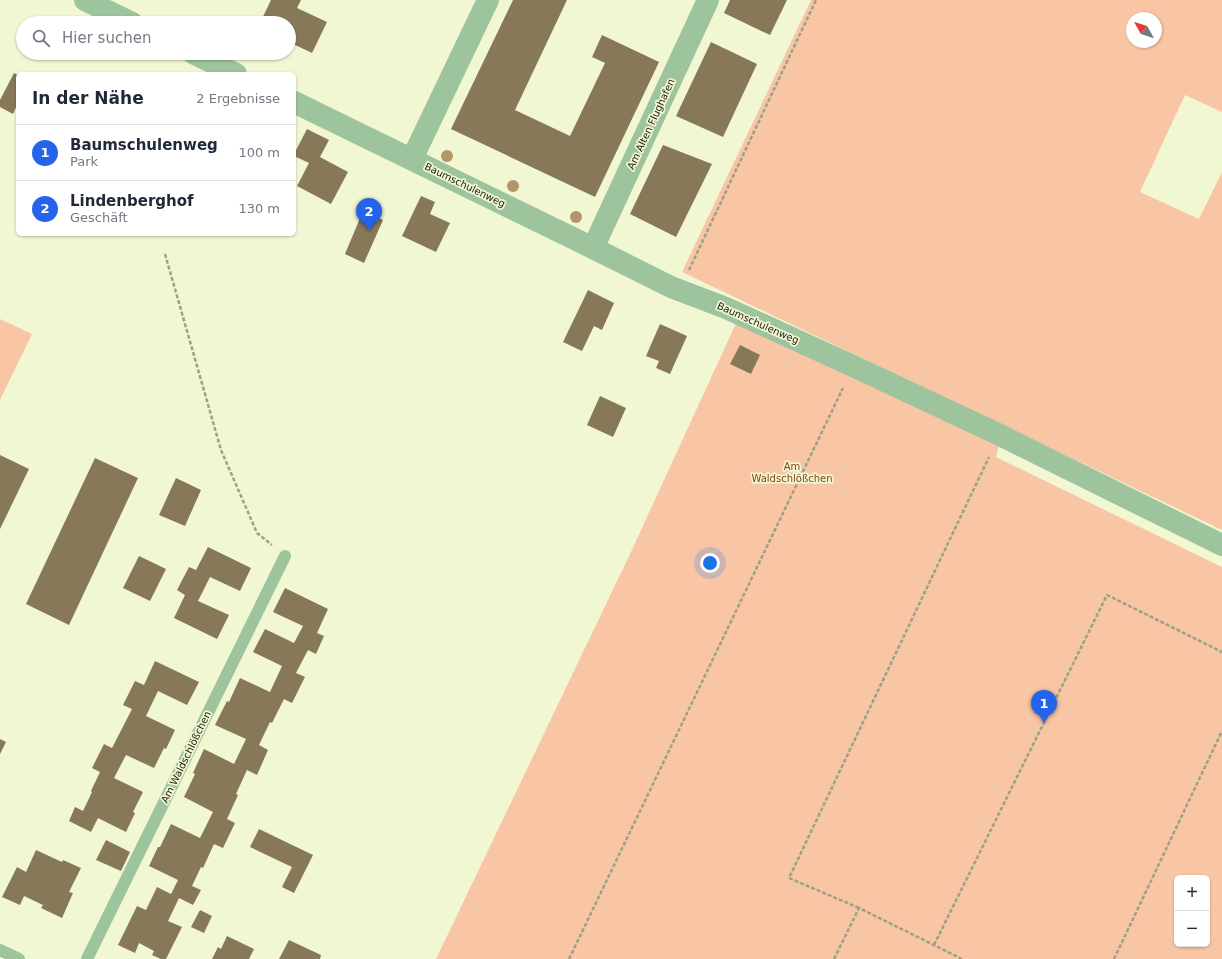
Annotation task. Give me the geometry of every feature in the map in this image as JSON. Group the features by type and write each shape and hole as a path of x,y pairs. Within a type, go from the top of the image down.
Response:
{"street":[{"path":"85,0 118,16"},
{"path":"412,159 488,0"},
{"name":"Am Alten Flughafen","path":"593,248 708,0"},
{"path":"207,60 232,72"},
{"name":"Baumschulenweg","path":"296,103 680,290 726,308 853,366 1000,435 1222,544"}],"lane":[{"name":"Am Waldschlößchen","path":"87,959 285,556"},
{"path":"0,950 19,959"}],"path":[{"path":"680,290 816,0"},
{"path":"165,254 221,450 257,533 285,556"},
{"path":"570,959 853,366"},
{"path":"962,959 859,908 789,878 1000,435"},
{"path":"934,945 1107,595 1222,652"},
{"path":"1114,959 1222,731"},
{"path":"834,959 859,908"}],"green space":[{"path":"811,0 1222,0 1222,112 1185,95 1140,192 1199,219 1222,172 1222,530 682,272"},
{"path":"0,319 32,334 0,400"},
{"path":"738,319 999,445 996,457 1222,567 1222,959 436,959 630,554"}],"building":[{"path":"271,0 301,0 297,8 327,22 312,53 296,45 296,16 263,16"},
{"path":"513,0 567,0 515,110 570,136 605,63 592,57 602,35 659,62 595,197 451,129"},
{"path":"730,0 787,0 770,35 724,13"},
{"path":"711,42 757,64 723,137 676,116"},
{"path":"14,73 16,74 16,107 13,114 0,107 0,100"},
{"path":"307,129 329,140 320,157 348,172 331,204 297,186 309,163 296,157 296,150"},
{"path":"663,145 712,164 676,237 630,214"},
{"path":"421,196 435,202 430,214 450,223 436,252 402,236"},
{"path":"363,211 383,220 364,263 345,254"},
{"path":"588,290 614,303 602,330 594,326 582,351 563,342"},
{"path":"660,324 687,336 670,374 656,368 659,361 646,356"},
{"path":"740,345 760,355 751,374 730,364"},
{"path":"600,396 626,408 613,437 587,425"},
{"path":"0,455 29,469 0,529"},
{"path":"95,458 138,478 69,625 26,604"},
{"path":"176,478 201,490 185,526 159,515"},
{"path":"208,547 251,568 240,591 210,577 198,601 229,615 217,639 174,618 185,595 177,590 189,567 196,570"},
{"path":"139,556 166,569 150,601 123,588"},
{"path":"285,588 328,609 317,633 324,636 316,654 308,650 296,673 305,677 292,703 284,699 272,723 270,722 259,745 268,750 257,775 247,770 227,819 235,823 223,848 214,844 203,868 201,867 192,886 201,890 193,905 179,898 168,921 182,927 166,959 161,959 152,955 154,951 139,943 135,953 118,945 137,906 146,910 157,887 171,894 178,880 149,866 158,847 160,847 171,824 200,838 213,812 184,797 195,774 193,773 204,749 234,764 246,739 215,725 227,701 229,702 240,678 270,692 282,666 253,652 265,629 294,643 303,626 273,612"},
{"path":"155,661 199,682 187,705 158,691 146,716 175,730 166,749 164,748 154,768 126,755 114,778 143,792 133,812 135,813 126,832 98,818 91,832 69,821 75,807 83,811 100,772 92,768 104,744 112,748 132,709 123,705 135,681 144,685"},
{"path":"0,739 6,742 0,754"},
{"path":"259,829 313,855 294,893 282,887 292,867 250,847"},
{"path":"106,840 130,852 121,871 96,860"},
{"path":"36,850 62,862 63,860 81,868 69,892 73,893 62,918 41,908 43,905 24,896 20,905 2,897 17,867 26,872"},
{"path":"200,910 212,916 204,933 191,927"},
{"path":"227,936 254,949 249,959 212,959 218,947 221,949"},
{"path":"289,940 321,955 320,959 279,959"}],"place":[{"name":"Lindenberghof","path":"369,231"},
{"name":"Baumschulenweg","path":"1044,723"}]}
